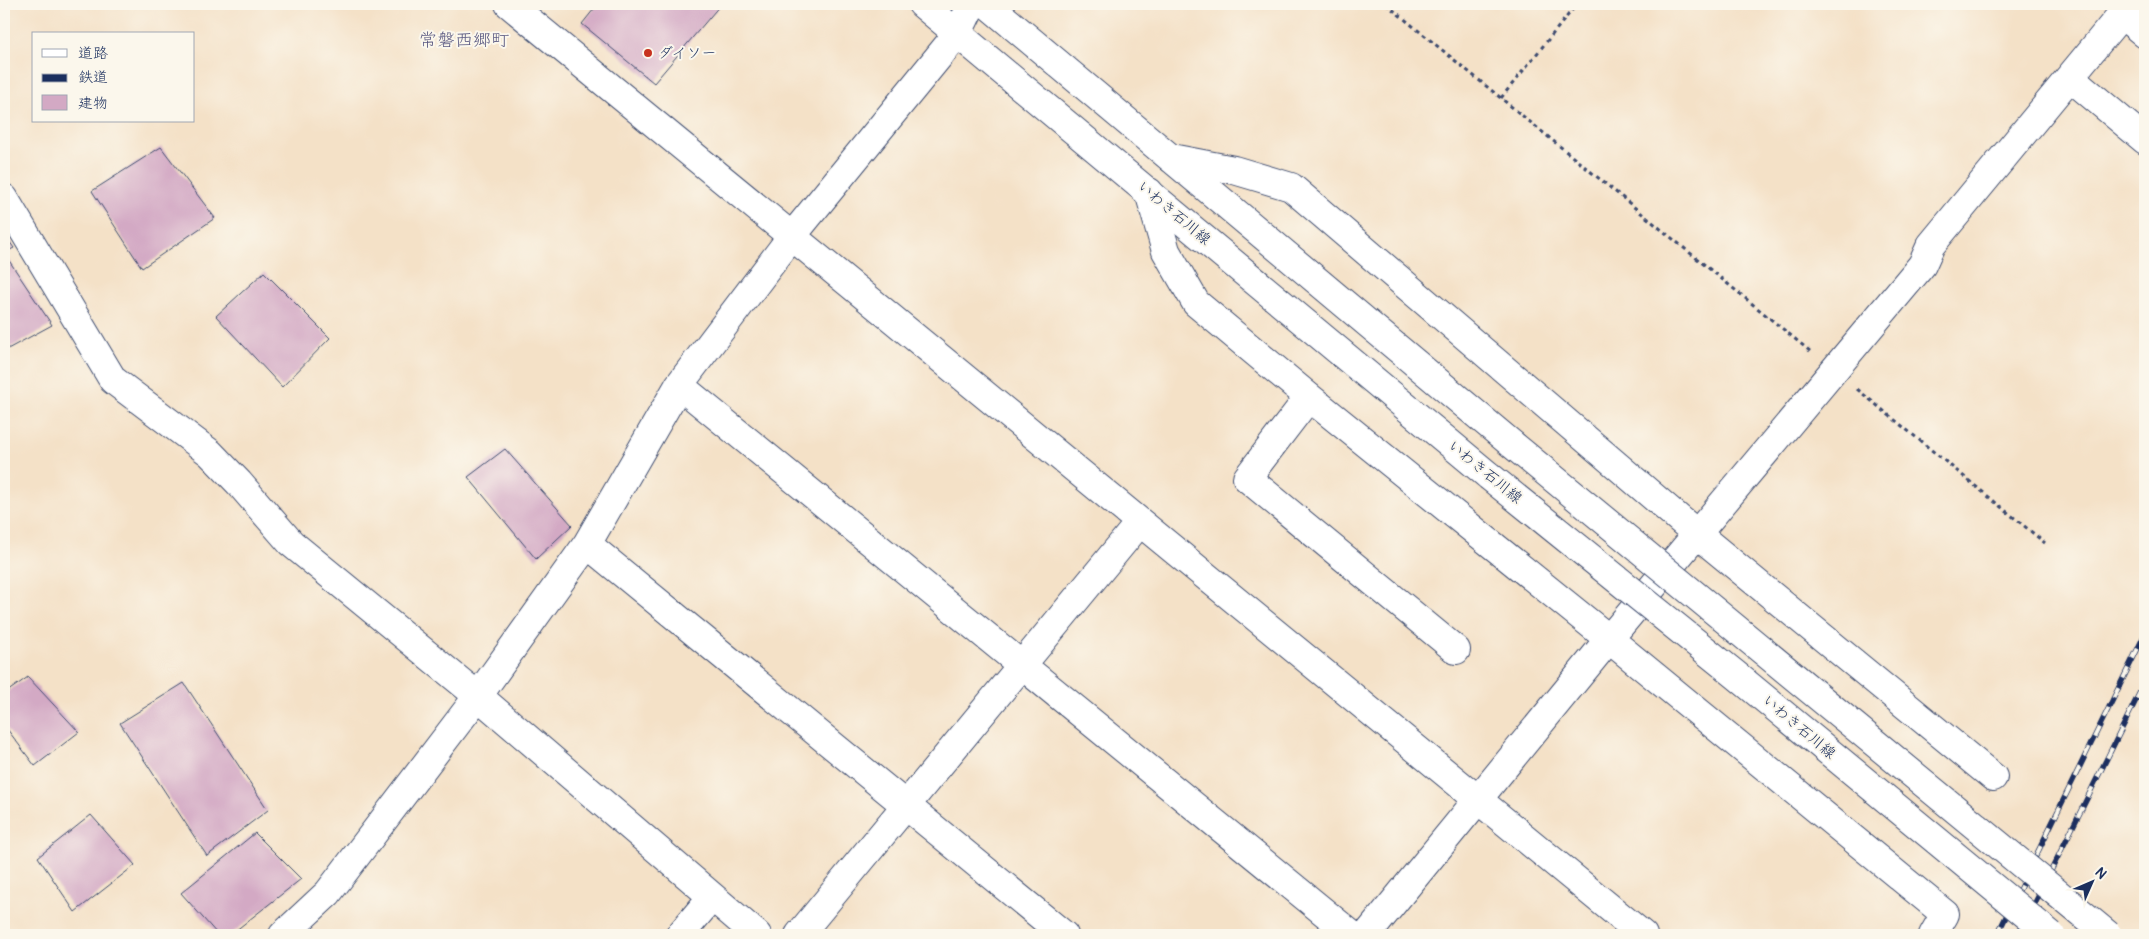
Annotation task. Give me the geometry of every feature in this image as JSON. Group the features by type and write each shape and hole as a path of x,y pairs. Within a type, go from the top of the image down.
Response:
{"street":[{"path":"509,4 1642,935"},
{"name":"いわき石川線","path":"922,4 1489,476 1729,669 2051,935"},
{"path":"284,935 328,893 478,696 587,544 680,385 792,236 958,33 972,4"},
{"path":"987,4 1514,445 2108,935"},
{"path":"1366,935 1922,265 1931,245 2126,9 2145,34"},
{"path":"2070,76 2145,140"},
{"path":"1171,158 1234,170 1291,187 1697,534 1993,777"},
{"path":"1149,192 1166,251 1196,303 1945,914 1933,935"},
{"path":"4,198 113,380 210,453 291,543 478,696 757,935"},
{"path":"680,385 1352,935"},
{"path":"1309,397 1247,478 1456,650"},
{"path":"799,935 1140,522"},
{"path":"587,544 1064,935"},
{"path":"680,935 712,897"}],"path":[{"path":"1386,4 2045,543"},
{"path":"1501,98 1577,4"}],"building":[{"name":"ダイソー","path":"598,4 721,4 654,83 582,24"},
{"path":"161,147 215,218 142,268 92,191"},
{"path":"4,234 14,248 4,253"},
{"path":"6,256 52,325 4,351 4,257"},
{"path":"264,272 330,338 282,387 216,316"},
{"path":"505,449 572,525 536,559 468,477"},
{"path":"28,677 79,732 35,766 4,725 4,694"},
{"path":"184,683 268,810 207,856 120,723"},
{"path":"91,815 135,865 75,912 38,857"},
{"path":"255,833 301,879 230,935 218,935 181,893"}],"railway":[{"path":"1997,935 2145,634"},
{"path":"2019,935 2145,682"}],"place":[{"name":"ダイソー","path":"648,53"}],"district":[{"name":"常磐西郷町","path":"464,40"}]}
